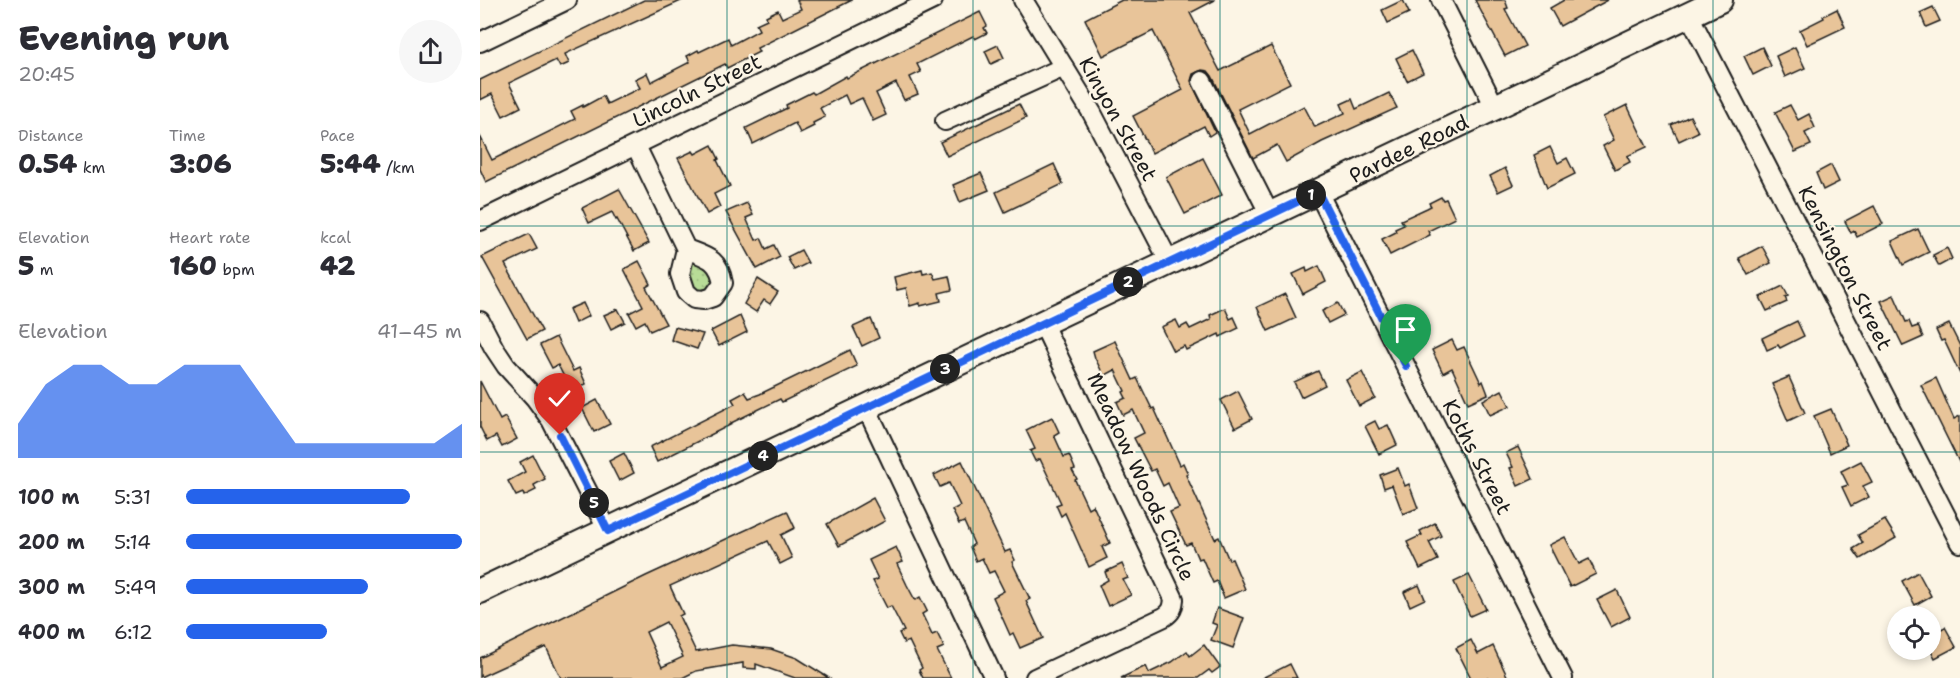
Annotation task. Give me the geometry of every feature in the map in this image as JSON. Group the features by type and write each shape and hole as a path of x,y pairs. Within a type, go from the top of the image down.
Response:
{"main road":[{"name":"Pardee Road","path":"480,591 1720,0"}],"street":[{"path":"480,42 567,0"},
{"name":"Lincoln Street","path":"480,221 933,0"},
{"name":"Kinyon Street","path":"1023,0 1092,113 1170,263"},
{"path":"1441,0 1495,107"},
{"name":"Kensington Street","path":"1689,15 1960,543"},
{"path":"945,122 1064,67"},
{"path":"1202,81 1270,214"},
{"path":"636,146 687,249"},
{"name":"Koths Street","path":"1318,192 1563,678"},
{"path":"480,321 506,366 551,420 608,531"},
{"name":"Meadow Woods Circle","path":"1035,678 1164,617 1170,613 1174,599 1042,322"},
{"path":"866,407 994,678"}],"green space":[{"path":"693,262 709,268 714,282 707,290 699,291 691,286 689,276"}],"building":[{"path":"644,0 683,0 565,54 569,63 560,67 556,60 509,83 521,107 503,116 492,94 480,100 480,80"},
{"path":"797,0 852,0 757,48 759,52 727,68 725,64 486,182 480,169 480,136 492,160 575,119 571,111 583,105 583,107 603,96 607,104 640,88 635,79 647,73 651,82 690,62 687,56 698,50 699,52 728,38 731,45 759,30 756,24 778,10 782,18 801,9"},
{"path":"1122,0 1215,0 1190,13 1220,71 1271,46 1290,83 1238,109 1250,134 1304,106 1315,127 1345,113 1341,104 1352,99 1356,109 1389,93 1397,108 1322,142 1286,162 1277,145 1253,158 1212,76 1208,71 1202,70 1193,74 1191,81 1215,132 1209,136 1204,126 1152,153 1133,116 1183,90 1153,31 1103,56 1085,19"},
{"path":"1403,0 1409,13 1388,23 1382,10"},
{"path":"1475,0 1505,0 1508,8 1505,9 1525,46 1505,56"},
{"path":"1564,0 1608,0 1560,26 1550,8"},
{"path":"1933,7 1940,21 1926,27 1920,13"},
{"path":"1837,9 1845,27 1807,45 1800,30"},
{"path":"980,12 987,26 984,28 987,33 975,39 973,36 917,64 921,72 910,77 918,94 904,100 896,83 876,93 886,115 873,121 862,98 849,104 845,95 820,108 825,117 813,123 814,126 800,133 795,123 753,144 746,128 787,108 786,105 812,92 814,94 846,76 847,78"},
{"path":"998,45 1004,58 991,64 985,51"},
{"path":"1762,47 1771,66 1753,75 1744,56"},
{"path":"1795,47 1805,68 1785,77 1776,56"},
{"path":"1412,50 1423,73 1407,81 1396,58"},
{"path":"1019,104 1026,118 947,156 940,142"},
{"path":"1627,105 1647,147 1627,156 1630,162 1615,170 1603,146 1614,140 1603,117"},
{"path":"1790,105 1798,120 1809,114 1815,128 1805,133 1811,145 1795,152 1775,112"},
{"path":"1690,116 1698,132 1679,141 1671,125"},
{"path":"712,145 730,186 714,194 720,207 707,214 678,158 693,151 695,154"},
{"path":"1550,147 1558,163 1567,158 1575,174 1547,188 1534,155"},
{"path":"1203,158 1222,195 1185,214 1166,177"},
{"path":"1054,164 1063,184 1005,212 996,192"},
{"path":"1831,165 1839,182 1823,190 1816,173"},
{"path":"1505,168 1513,185 1498,192 1490,176"},
{"path":"981,173 989,190 960,202 953,185"},
{"path":"619,189 649,243 634,251 612,212 589,223 582,208"},
{"path":"1441,197 1443,200 1446,199 1455,218 1428,231 1430,235 1390,255 1382,239 1404,225 1401,220 1431,206 1429,203"},
{"path":"747,203 753,215 746,218 756,240 761,238 766,249 774,245 780,257 757,269 726,212"},
{"path":"1874,206 1883,224 1857,237 1854,231 1851,233 1845,221"},
{"path":"1918,229 1929,252 1903,265 1892,241"},
{"path":"529,234 537,249 505,264 542,331 527,339 482,257"},
{"path":"1762,246 1771,263 1748,275 1739,258"},
{"path":"1947,248 1952,259 1939,266 1933,255"},
{"path":"801,250 808,263 794,270 787,257"},
{"path":"639,261 651,284 646,287 666,324 650,331 645,321 636,326 629,313 643,306 624,269"},
{"path":"1319,266 1326,282 1303,294 1293,274 1306,268 1307,272"},
{"path":"922,270 923,274 932,272 935,279 949,276 952,290 939,293 941,301 910,306 906,288 897,290 894,277"},
{"path":"758,279 778,292 770,304 764,300 756,312 744,304"},
{"path":"1783,286 1788,296 1785,297 1787,302 1767,311 1760,297"},
{"path":"1285,294 1296,318 1268,331 1257,307"},
{"path":"1894,295 1906,322 1909,321 1912,328 1918,326 1923,337 1903,346 1881,301"},
{"path":"583,303 589,316 575,323 569,309"},
{"path":"1338,303 1344,315 1328,323 1322,311"},
{"path":"1225,308 1230,319 1234,317 1239,328 1220,337 1219,334 1186,350 1184,346 1173,351 1161,327 1176,320 1180,328 1187,324 1190,329 1211,319 1210,315"},
{"path":"618,309 625,322 611,329 604,315"},
{"path":"740,316 747,332 719,346 711,331"},
{"path":"871,319 879,338 862,346 853,327"},
{"path":"1797,321 1804,336 1780,348 1778,345 1767,350 1762,338"},
{"path":"1949,324 1960,346 1960,374 1944,340 1941,341 1936,330"},
{"path":"675,327 703,334 697,349 671,340"},
{"path":"556,337 573,371 579,368 586,384 571,391 558,365 552,368 540,345"},
{"path":"1452,340 1457,350 1464,347 1488,394 1468,403 1452,368 1443,373 1432,350"},
{"path":"1115,341 1133,380 1137,378 1152,409 1154,408 1180,465 1183,463 1188,474 1186,475 1215,539 1219,537 1245,589 1224,598 1217,581 1213,583 1202,558 1198,559 1191,543 1186,545 1170,512 1179,508 1168,483 1163,486 1155,469 1151,471 1134,438 1144,433 1133,410 1123,415 1117,402 1126,398 1115,370 1104,376 1095,358 1093,351"},
{"path":"850,350 857,366 782,402 780,399 657,462 650,447 735,404 732,399 745,392 749,398 760,394"},
{"path":"1318,371 1325,385 1301,397 1294,382"},
{"path":"1362,372 1375,398 1359,406 1346,380"},
{"path":"1789,377 1805,413 1788,421 1772,384"},
{"path":"1936,378 1954,419 1960,416 1960,464 1921,385"},
{"path":"480,381 500,420 505,417 517,439 502,447 496,436 487,441 480,427"},
{"path":"1502,390 1510,406 1490,415 1483,400"},
{"path":"1238,391 1252,419 1235,428 1221,400"},
{"path":"597,400 610,424 594,432 582,408"},
{"path":"1831,409 1847,445 1830,453 1814,416"},
{"path":"1052,417 1059,432 1054,435 1064,457 1069,455 1075,469 1072,470 1077,479 1075,480 1088,508 1093,505 1110,543 1102,547 1107,558 1089,567 1065,513 1061,516 1056,505 1061,503 1040,459 1035,461 1030,451 1035,449 1026,430"},
{"path":"1375,421 1379,429 1388,425 1397,445 1379,454 1365,426"},
{"path":"1518,447 1533,479 1518,486 1506,453"},
{"path":"624,453 634,473 619,481 609,461"},
{"path":"533,455 545,479 534,485 536,490 524,496 523,493 516,496 508,481 525,472 520,462"},
{"path":"962,461 1005,552 1010,550 1015,560 1012,562 1030,599 1026,601 1043,638 1020,648 1013,633 1010,635 993,597 1004,591 994,571 989,573 982,558 976,561 970,547 974,544 964,522 959,524 952,510 960,506 949,483 940,487 934,475"},
{"path":"1861,461 1872,482 1863,486 1869,497 1851,506 1842,487 1848,485 1841,471"},
{"path":"1398,468 1405,486 1409,484 1418,508 1403,514 1392,485 1384,488 1380,475"},
{"path":"873,498 885,521 839,546 827,524"},
{"path":"787,511 795,528 781,535 792,558 780,564 768,541 670,586 683,614 679,616 696,652 732,645 771,649 797,658 829,678 795,678 756,664 756,669 743,668 743,663 696,671 682,678 561,678 546,647 480,677 480,658 646,576","holes":["666,622 683,657 662,667 646,632"]},
{"path":"1885,520 1896,538 1860,559 1853,549 1863,543 1858,535"},
{"path":"1435,523 1441,536 1429,542 1438,560 1420,569 1407,542 1422,535 1420,531"},
{"path":"1565,537 1579,564 1589,559 1596,574 1570,587 1549,545"},
{"path":"896,547 903,562 897,564 915,600 920,597 927,611 922,614 932,635 937,633 944,647 937,650 951,678 923,678 919,670 922,668 909,641 904,643 899,633 904,631 891,606 887,608 873,581 878,579 869,560"},
{"path":"1122,564 1128,578 1123,580 1131,595 1108,606 1099,585 1108,580 1105,572"},
{"path":"1918,572 1931,596 1915,605 1902,581"},
{"path":"1469,575 1486,609 1470,616 1454,582"},
{"path":"1419,585 1425,599 1410,606 1404,592"},
{"path":"1617,590 1630,617 1611,627 1597,600"},
{"path":"1217,608 1244,618 1233,648 1211,640 1217,625 1212,623"},
{"path":"1945,627 1956,647 1941,655 1941,629"},
{"path":"1471,640 1478,654 1493,646 1508,678 1471,678 1456,648"},
{"path":"1204,645 1220,667 1212,673 1209,670 1198,678 1121,678 1146,666 1149,673 1172,662 1187,651 1190,656"},
{"path":"1290,664 1297,678 1262,678"}],"route":[{"path":"560,435 608,531 1318,192 1406,366"}]}
